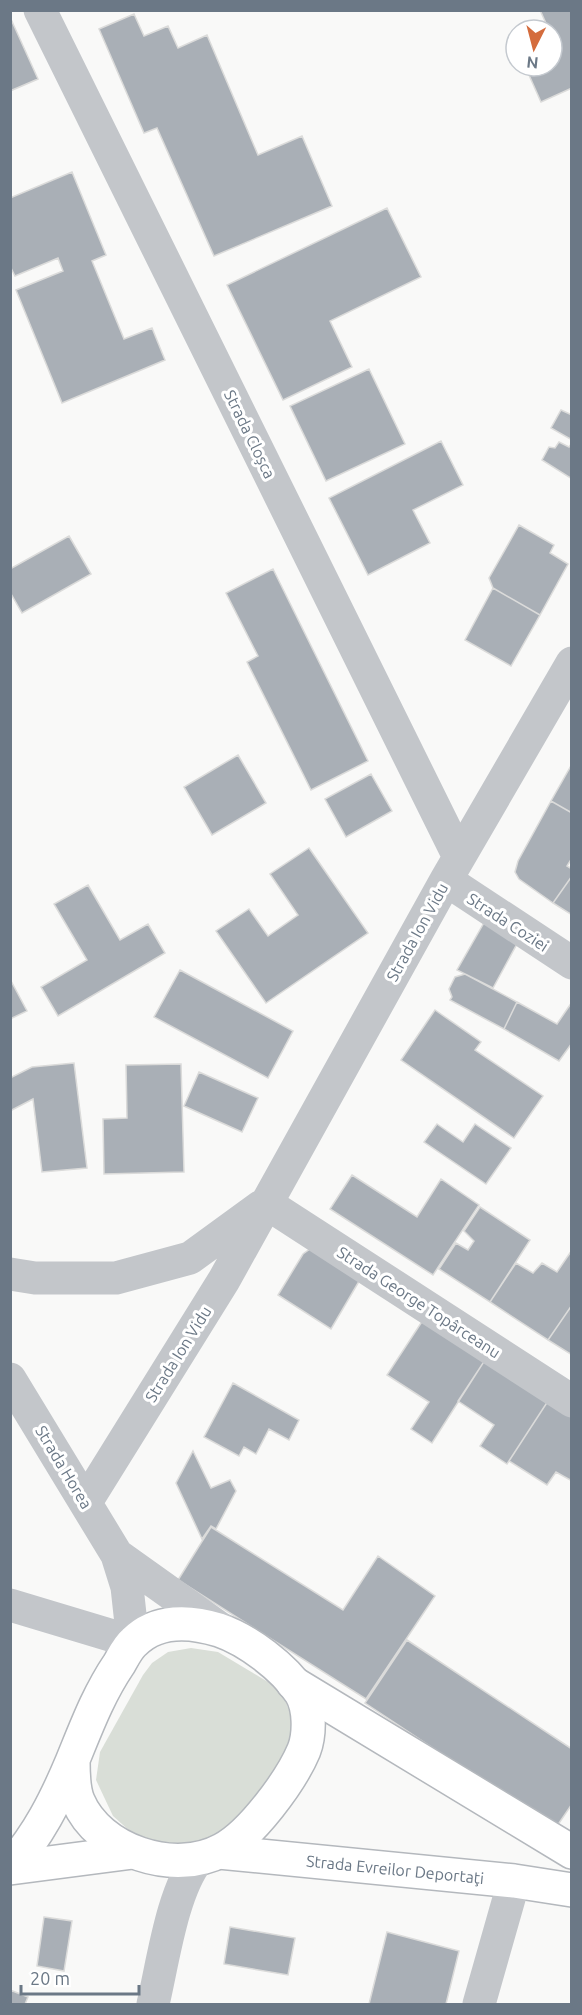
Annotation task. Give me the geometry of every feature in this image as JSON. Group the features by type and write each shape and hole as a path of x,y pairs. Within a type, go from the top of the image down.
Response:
{"main road":[{"path":"10,1868 40,1827 73,1761 86,1724 106,1683 133,1642 151,1630 169,1624 206,1626 226,1632 261,1654 293,1683 572,1852"},
{"path":"209,1855 235,1842 249,1828 279,1790 304,1749 308,1731 307,1706 293,1683"},
{"path":"73,1761 77,1799 83,1812 93,1825 110,1840 133,1852"},
{"path":"10,1868 133,1852"},
{"name":"Strada Evreilor Deportaţi","path":"133,1852 171,1859 209,1855 514,1881 572,1890"}],"street":[{"name":"Strada Cloșca","path":"40,10 453,868"},
{"name":"Strada Ion Vidu","path":"86,1502 224,1280 453,868 572,663"},
{"name":"Strada Coziei","path":"453,868 572,963"},
{"name":"Strada Ion Vidu","path":"10,1274 35,1278 116,1278 190,1258 266,1203"},
{"name":"Strada George Topârceanu","path":"266,1203 572,1401"},
{"name":"Strada Horea","path":"10,1379 117,1555 127,1587 133,1642"},
{"name":"Strada Horea","path":"117,1555 226,1632"},
{"path":"10,1605 133,1642"},
{"path":"153,2004 180,1893 189,1870 209,1855"},
{"path":"479,2004 514,1881"}],"shaded area":[{"path":"191,1648 218,1652 268,1682 283,1695 292,1718 290,1745 279,1769 223,1838 198,1846 164,1844 132,1833 113,1816 96,1780 100,1752 143,1675 152,1663 168,1652"}],"building":[{"path":"540,10 572,10 572,88 541,102 530,78 564,78 564,18 544,18"},
{"path":"134,14 144,36 168,26 178,48 207,35 258,155 302,136 332,206 214,256 157,128 144,133 99,29"},
{"path":"10,17 38,79 10,91"},
{"path":"72,172 106,255 92,261 124,339 152,328 165,360 62,403 16,290 63,271 58,258 15,276 10,266 10,198"},
{"path":"387,208 421,277 330,321 352,367 283,400 227,285"},
{"path":"369,369 405,444 326,481 290,406"},
{"path":"561,410 572,415 572,440 551,428"},
{"path":"441,441 463,485 413,510 430,543 368,575 329,498"},
{"path":"559,442 569,447 572,443 572,479 542,460 549,447 555,448"},
{"path":"519,525 554,545 550,553 568,564 540,615 493,588 489,578"},
{"path":"69,536 91,574 22,613 10,592 10,569"},
{"path":"273,569 368,761 311,790 247,662 258,656 226,593"},
{"path":"493,588 540,615 511,666 465,640"},
{"path":"238,755 266,803 212,835 184,787"},
{"path":"572,764 572,813 551,801"},
{"path":"371,774 392,811 346,837 325,799"},
{"path":"551,801 572,813 572,858 567,866 572,869 572,876 553,903 519,879 515,872 518,861"},
{"path":"309,848 368,933 266,1003 216,931 249,909 268,936 298,915 270,874"},
{"path":"572,876 572,915 553,903"},
{"path":"88,885 120,940 148,924 165,953 58,1016 41,987 87,960 54,904"},
{"path":"485,921 518,942 493,988 457,970"},
{"path":"180,970 293,1031 268,1078 154,1017"},
{"path":"465,974 517,1002 504,1029 450,1000 452,997 449,989 455,977"},
{"path":"10,979 27,1011 10,1019"},
{"path":"517,1002 557,1024 572,1002 572,1043 559,1061 504,1029"},
{"path":"435,1010 481,1042 475,1050 543,1096 514,1138 401,1060"},
{"path":"74,1063 87,1168 42,1172 33,1099 10,1111 10,1078 32,1067"},
{"path":"181,1064 184,1172 104,1174 103,1119 127,1118 126,1065"},
{"path":"199,1072 258,1098 242,1132 184,1106"},
{"path":"437,1124 463,1142 475,1124 511,1148 486,1184 424,1142"},
{"path":"352,1175 417,1217 441,1179 479,1205 433,1275 330,1209"},
{"path":"480,1207 530,1240 490,1302 439,1269 456,1243 468,1250 474,1241 464,1231"},
{"path":"310,1249 361,1278 331,1329 278,1295 303,1254"},
{"path":"572,1250 572,1305 548,1340 490,1302 516,1263 533,1273 542,1263 557,1272"},
{"path":"572,1305 572,1355 548,1340"},
{"path":"423,1320 485,1360 432,1443 411,1429 429,1402 387,1375"},
{"path":"485,1360 548,1401 507,1464 480,1446 494,1425 458,1401"},
{"path":"233,1383 299,1420 289,1440 269,1429 256,1454 244,1447 239,1456 204,1437"},
{"path":"548,1401 572,1417 572,1481 556,1472 547,1485 509,1461"},
{"path":"193,1451 211,1488 230,1480 236,1491 216,1529 211,1526 202,1539 176,1483"},
{"path":"211,1527 343,1610 378,1556 435,1596 366,1699 178,1580"},
{"path":"407,1640 572,1749 572,1804 555,1829 365,1703"},
{"path":"44,1917 72,1921 64,1971 37,1966"},
{"path":"230,1927 295,1938 288,1975 224,1964"},
{"path":"387,1932 459,1951 446,2004 369,2004"},
{"path":"10,1990 28,1997 25,2004 10,2004"}]}
